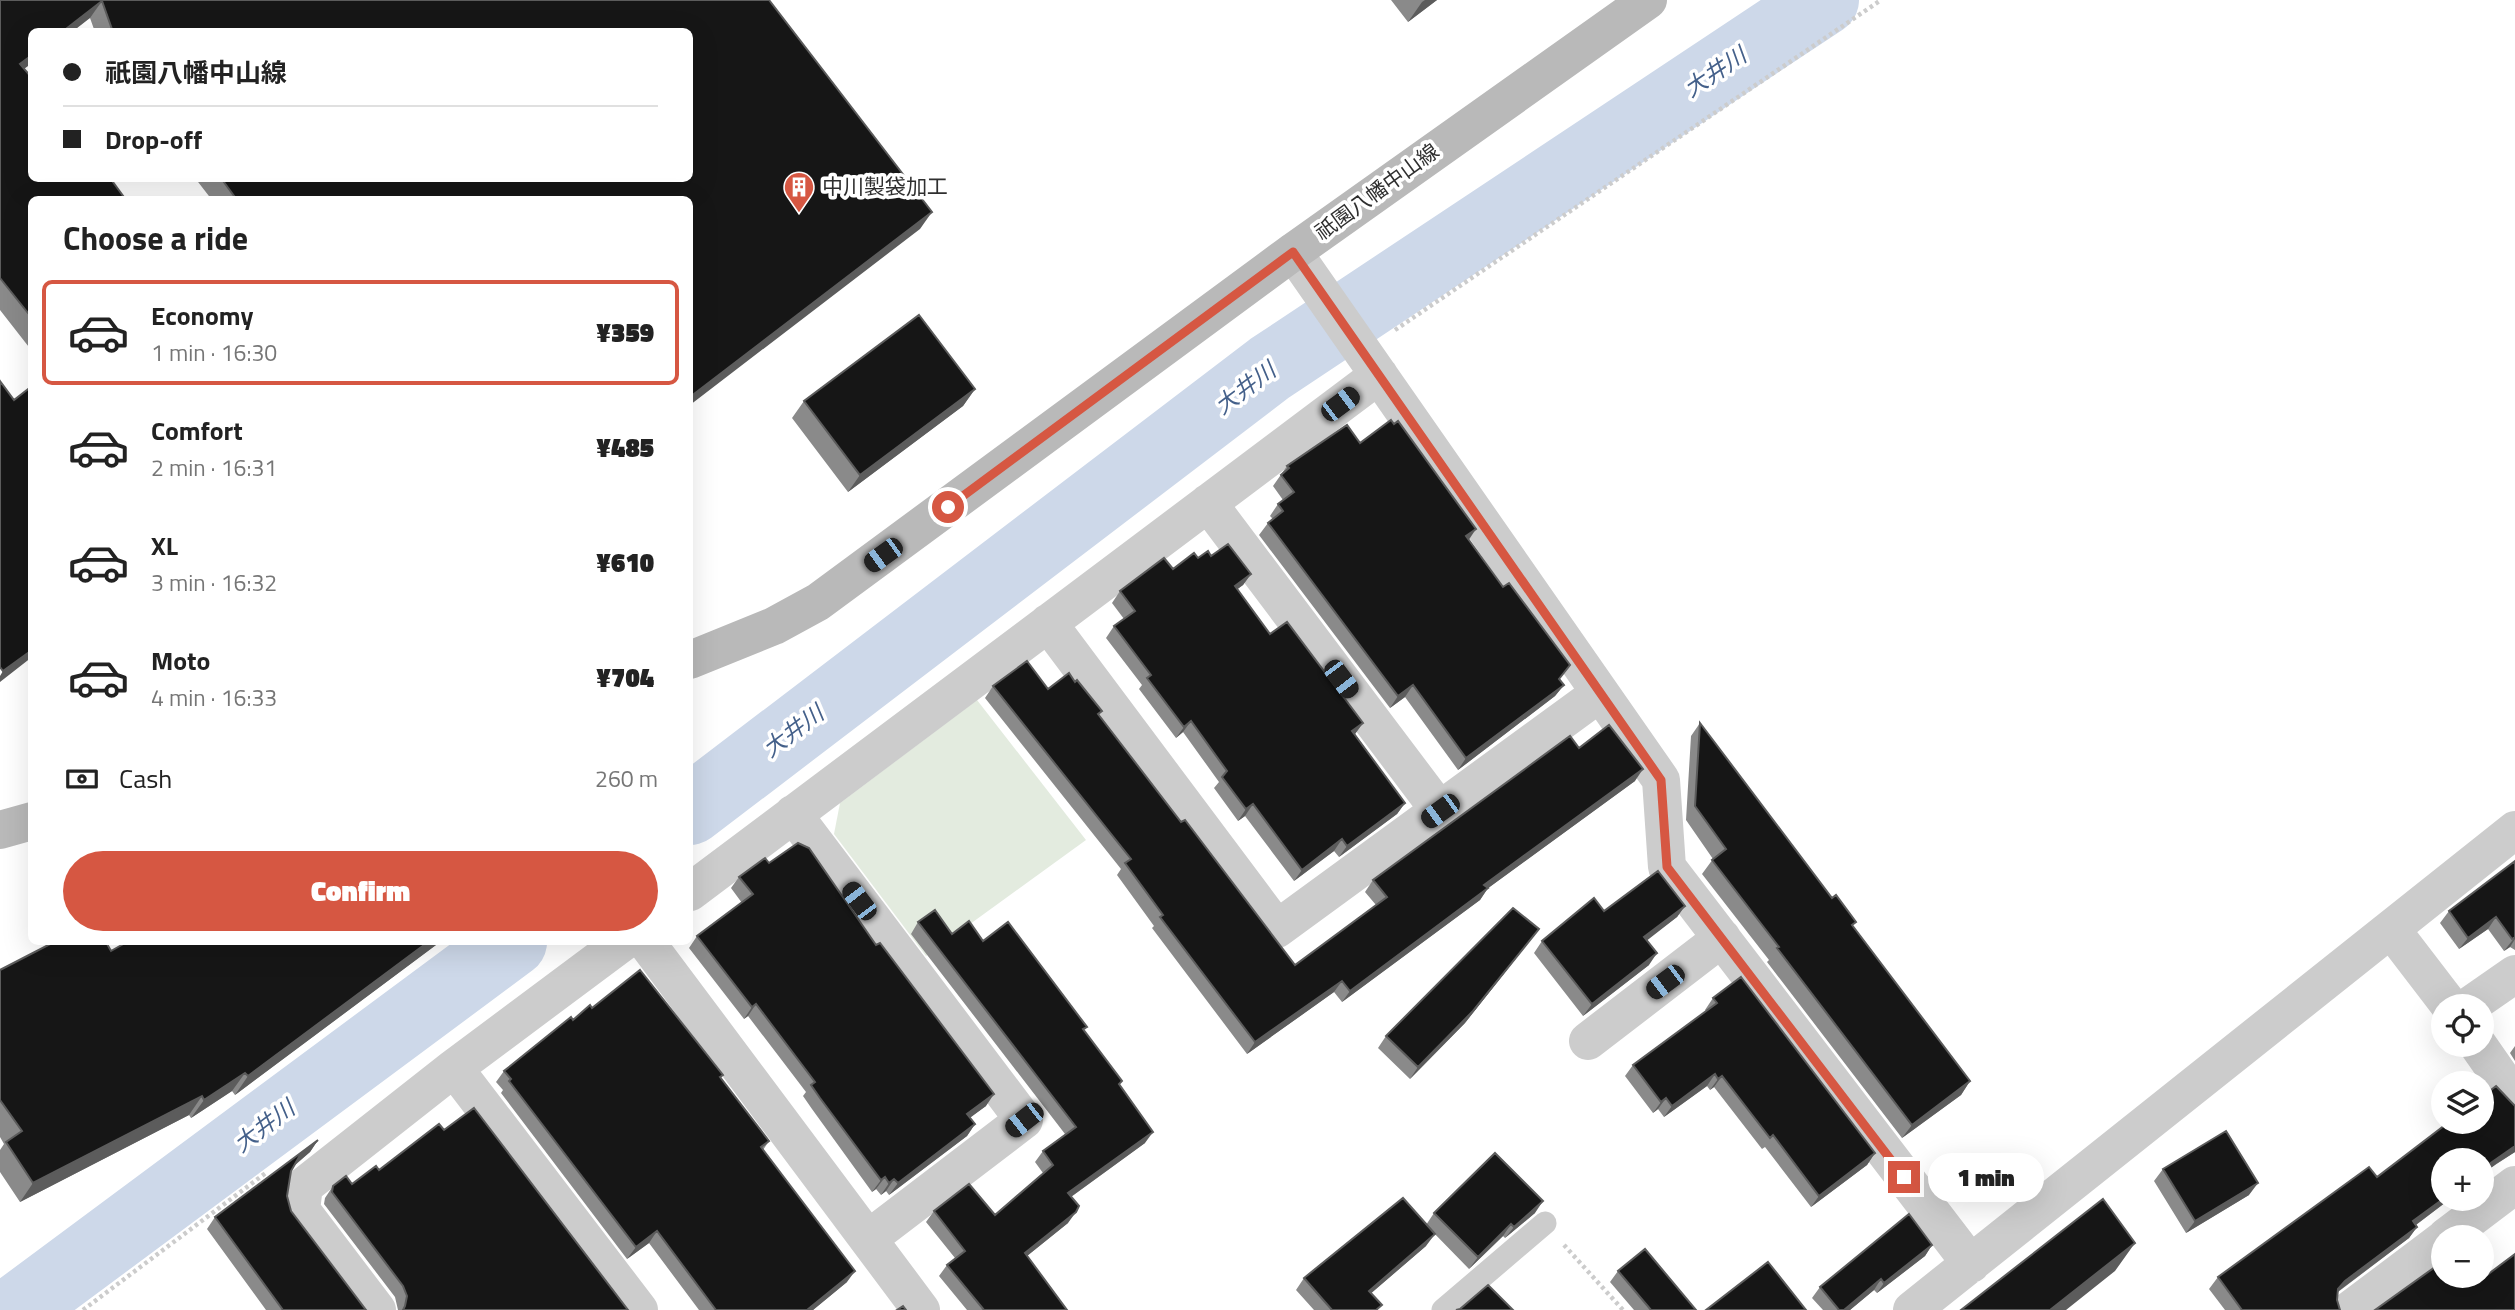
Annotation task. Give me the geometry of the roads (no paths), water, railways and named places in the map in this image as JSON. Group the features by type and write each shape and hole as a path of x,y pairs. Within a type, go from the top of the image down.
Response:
{"main road":[{"name":"祇園八幡中山線","path":"693,659 751,637 818,602 1293,252 1648,0"},
{"path":"0,830 28,822"}],"street":[{"path":"1293,252 1661,780 1667,867 1971,1264"},
{"path":"693,890 1208,503 1368,360"},
{"path":"1208,503 1440,811"},
{"path":"1048,623 1278,929 1600,693"},
{"path":"793,814 1024,1120 869,1239"},
{"path":"1912,1310 2515,830"},
{"path":"2391,929 2441,994"},
{"path":"1588,1041 1722,938"},
{"path":"377,1310 301,1210 301,1192 308,1180 619,945"},
{"path":"648,945 921,1310"},
{"path":"2486,994 2515,974"},
{"path":"2486,1057 2515,1098"},
{"path":"454,1068 639,1310"},
{"path":"2462,1225 2515,1185"},
{"path":"2350,1310 2431,1249"}],"lane":[{"path":"1443,1310 1545,1223"}],"waterway":[{"name":"大井川","path":"693,808 1270,368 1824,0"},
{"name":"大井川","path":"16,1310 508,945"}],"place":[{"name":"中川製袋加工","path":"799,214"}]}
